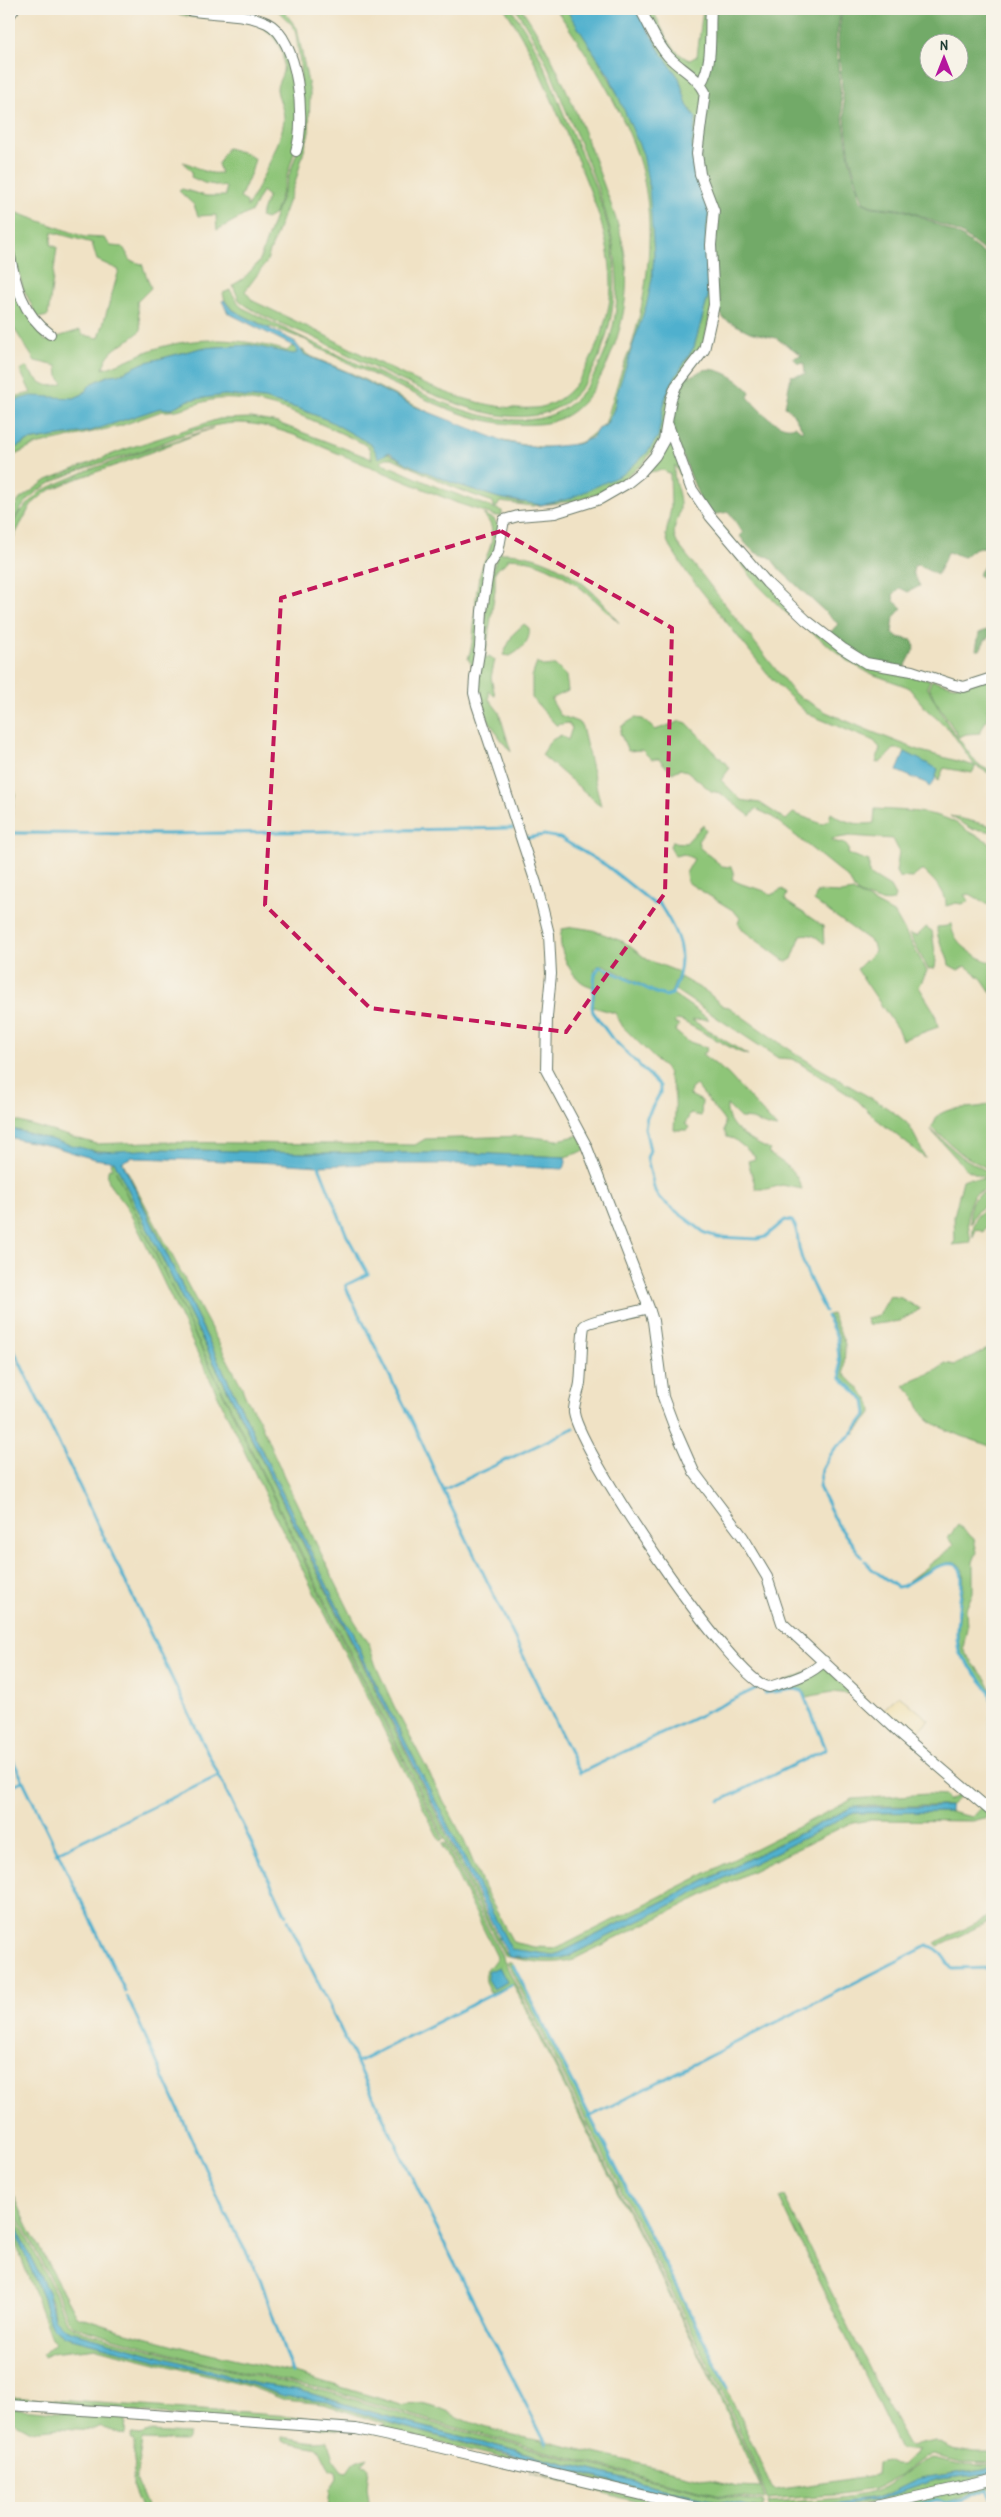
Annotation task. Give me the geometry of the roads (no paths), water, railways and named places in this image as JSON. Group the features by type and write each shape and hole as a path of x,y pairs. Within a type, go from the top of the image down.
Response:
{"street":[{"path":"9,16 14,9"},
{"path":"184,9 253,18 268,23 279,32 289,52 296,76 301,129 296,151"},
{"path":"640,9 664,51 676,65 701,83 705,92 698,133 697,154 700,174 714,211 710,255 714,305 704,350 676,386 671,399 664,440 655,456 626,484 600,499 579,507 555,513 518,516 504,520 498,552 488,566 474,693 536,883 549,934 551,974 546,1032 546,1070 586,1145 649,1308 653,1321 663,1397 694,1472 743,1538 767,1577 782,1623 901,1734 992,1812"},
{"path":"701,83 706,75 708,61 711,9"},
{"path":"9,252 16,286 25,307 39,326 50,334"},
{"path":"668,424 691,488 710,516 767,583 806,620 866,664 912,671 954,685 964,686 992,678"},
{"path":"649,1308 626,1315 589,1322 584,1326 580,1384 574,1411 579,1428 622,1502 687,1603 750,1675 764,1686 769,1687 818,1668 824,1661"},
{"path":"9,2405 356,2429 455,2450 697,2508"},
{"path":"867,2508 992,2480"}],"water":[{"path":"566,9 637,9 658,48 679,78 687,105 696,118 692,143 694,167 709,212 706,231 708,297 694,347 670,386 665,399 658,437 646,454 623,474 569,499 541,505 499,498 450,482 408,464 389,452 379,458 372,445 330,421 300,409 264,399 225,395 189,400 170,409 160,408 91,431 28,441 9,451 9,402 31,396 74,398 83,394 91,384 110,375 120,374 143,363 201,348 250,345 293,354 297,353 295,347 228,313 222,301 224,300 231,309 294,341 305,355 349,373 413,406 505,442 538,448 578,444 592,438 597,430 606,425 615,407 617,393 647,303 652,279 654,254 649,187 643,154 610,77"},
{"path":"905,752 938,769 934,781 929,787 926,783 897,771"},
{"path":"9,1128 97,1152 159,1149 302,1153 468,1153 565,1157 564,1169 459,1164 319,1166 136,1158 134,1156 122,1162 345,1622 353,1631 365,1662 511,1949 553,1955 560,1953 853,1807 950,1806 950,1812 854,1813 569,1956 555,1959 509,1957 114,1161 96,1159 47,1145 9,1137"},
{"path":"499,1967 507,1982 493,1989 487,1979 488,1972"},
{"path":"9,2208 21,2238 49,2294 54,2318 65,2329 258,2384 299,2390 405,2422 505,2448 686,2494 759,2508 720,2508 653,2492 397,2425 327,2402 284,2396 253,2385 64,2336 52,2327 49,2321 43,2298 9,2217"},
{"path":"992,2468 992,2473 938,2479 876,2501 819,2508 791,2508 871,2499 886,2495 921,2478"}],"waterway":[{"path":"12,833 166,834 513,828"},
{"path":"525,836 526,838 544,835 560,838 607,866 654,904 658,902 672,924 680,946 681,957 677,981 672,994 665,996 656,993 600,966 595,974 592,1007 593,1012 611,1037 660,1086 660,1093 647,1117 645,1128 650,1150 647,1158 655,1191 660,1199 705,1233 718,1237 757,1239 765,1237 785,1220 792,1221 796,1228 805,1267 825,1311"},
{"path":"319,1166 347,1236 368,1274 346,1285 347,1290 414,1425 443,1490 580,1773 757,1688"},
{"path":"827,1316 837,1338 841,1378 865,1401 867,1414 851,1435 836,1447 829,1457 822,1470 819,1487 838,1525 862,1557"},
{"path":"9,1340 286,1915"},
{"path":"443,1490 574,1428"},
{"path":"865,1561 872,1569 897,1587 903,1586 933,1569 951,1564 959,1568 962,1580 957,1636 960,1654 989,1690 992,1702"},
{"path":"720,1801 826,1749 802,1691 795,1689 765,1693"},
{"path":"992,1712 990,1723 992,1734"},
{"path":"9,1752 125,1991"},
{"path":"56,1853 218,1776"},
{"path":"9,1787 22,1781"},
{"path":"288,1920 435,2225 546,2444"},
{"path":"589,2117 927,1946 939,1951 952,1969 992,1968"},
{"path":"513,1965 728,2388"},
{"path":"357,2062 511,1985"},
{"path":"127,1996 225,2213 260,2278 292,2373"},
{"path":"902,2508 937,2500 947,2503 965,2499 987,2489 992,2500"}]}
